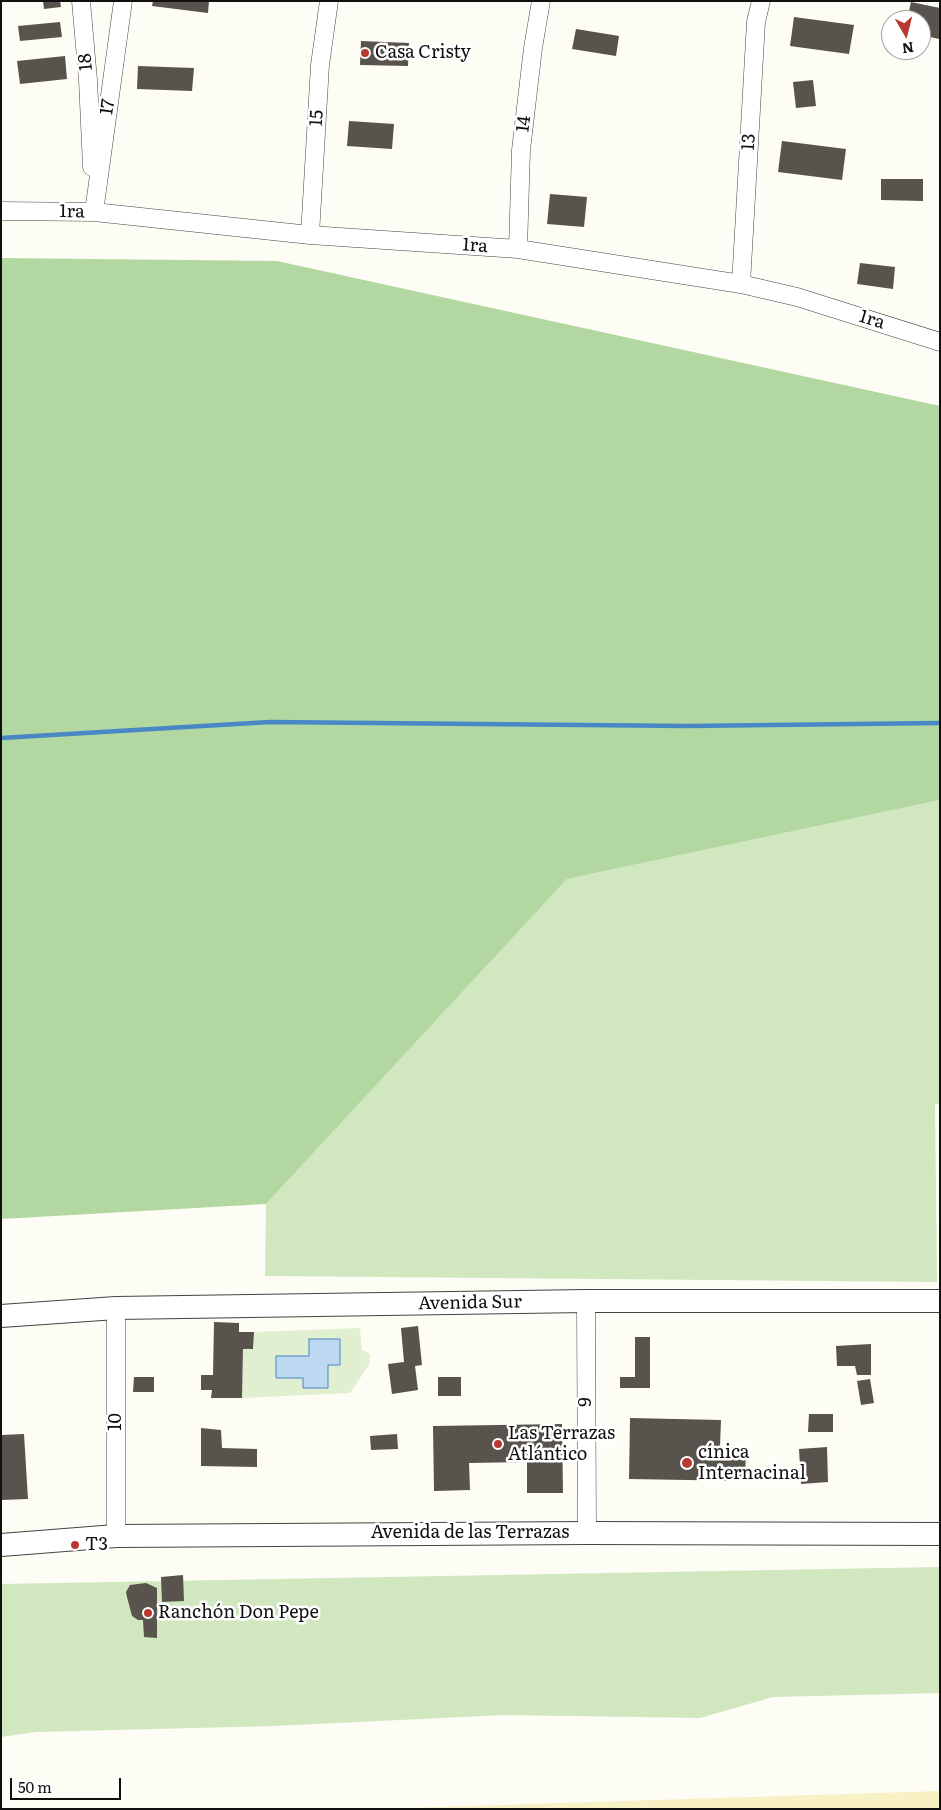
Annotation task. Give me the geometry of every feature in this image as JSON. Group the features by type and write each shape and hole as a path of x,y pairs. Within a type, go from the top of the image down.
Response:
{"street":[{"name":"18","path":"81,1 88,80 94,212"},
{"name":"17","path":"94,212 123,1"},
{"name":"15","path":"310,235 320,65 329,1"},
{"name":"14","path":"518,248 521,150 533,48 541,1"},
{"name":"13","path":"741,284 756,22 761,1"},
{"name":"1ra","path":"1,211 94,212 310,235 518,248 741,284 797,297 940,342"},
{"name":"Avenida Sur","path":"1,1316 116,1308 586,1301 940,1301"},
{"name":"9","path":"586,1301 587,1532"},
{"name":"10","path":"116,1308 116,1536"},
{"name":"Avenida de las Terrazas","path":"1,1545 116,1536 587,1532 940,1534"}],"green space":[{"path":"1,258 277,261 940,406 940,800 567,879 266,1204 1,1219"},
{"path":"940,800 940,1104 935,1104 937,1282 265,1276 266,1204 567,879"},
{"path":"360,1328 362,1350 370,1354 369,1365 350,1393 242,1398 243,1349 253,1349 254,1332"},
{"path":"940,1567 940,1693 773,1697 700,1718 504,1715 274,1726 36,1732 1,1737 1,1584"}],"sand":[{"path":"940,1791 940,1809 382,1809 589,1802"}],"water":[{"path":"309,1339 340,1339 340,1365 328,1365 328,1388 303,1388 303,1378 276,1378 276,1356 309,1356"}],"building":[{"path":"43,1 60,1 61,7 44,9"},
{"path":"153,1 209,1 208,13 152,6"},
{"path":"911,2 940,8 939,39 931,37 931,10 909,10"},
{"path":"794,17 854,25 849,54 790,46"},
{"path":"60,22 62,37 20,41 18,26"},
{"path":"576,29 619,36 616,56 572,49"},
{"path":"361,41 409,43 408,66 360,65"},
{"path":"65,56 67,79 20,84 17,61"},
{"path":"138,66 194,68 192,91 137,89"},
{"path":"813,80 816,106 796,108 793,82"},
{"path":"349,121 394,124 392,149 347,146"},
{"path":"782,141 846,149 842,180 778,172"},
{"path":"881,179 923,179 923,201 881,200"},
{"path":"550,194 587,197 584,227 547,224"},
{"path":"860,263 895,267 893,289 857,284"},
{"path":"214,1322 239,1323 239,1332 254,1332 253,1349 243,1349 242,1398 211,1398 212,1390 201,1390 201,1375 213,1375"},
{"path":"418,1326 422,1365 415,1366 418,1390 392,1394 388,1364 404,1362 401,1328"},
{"path":"635,1337 650,1337 650,1388 620,1388 620,1377 635,1377"},
{"path":"871,1344 871,1375 857,1375 855,1366 837,1366 836,1346"},
{"path":"134,1377 154,1377 154,1392 133,1392"},
{"path":"438,1377 461,1377 461,1396 438,1396"},
{"path":"870,1379 874,1403 861,1405 857,1381"},
{"path":"809,1414 833,1414 833,1432 808,1432"},
{"name":"cínica Internacinal","path":"630,1418 721,1420 720,1447 746,1448 745,1481 629,1479"},
{"name":"Las Terrazas Atlántico","path":"562,1424 563,1493 527,1493 527,1462 469,1463 470,1490 434,1491 433,1426"},
{"path":"201,1428 221,1430 222,1448 257,1449 257,1467 201,1466"},
{"path":"24,1434 28,1499 1,1500 1,1435"},
{"path":"397,1434 398,1449 371,1450 370,1436"},
{"path":"827,1447 828,1482 801,1484 799,1449"},
{"path":"183,1575 184,1601 162,1602 161,1577"},
{"path":"146,1583 157,1588 157,1638 144,1637 143,1620 138,1620 132,1616 126,1592 130,1585"}],"waterway":[{"path":"1,738 270,722 687,726 940,723"}],"place":[{"name":"Casa Cristy","path":"365,53"},
{"name":"Las Terrazas Atlántico","path":"498,1444"},
{"name":"cínica Internacinal","path":"687,1463"},
{"name":"T3","path":"75,1545"},
{"name":"Ranchón Don Pepe","path":"148,1613"}]}
